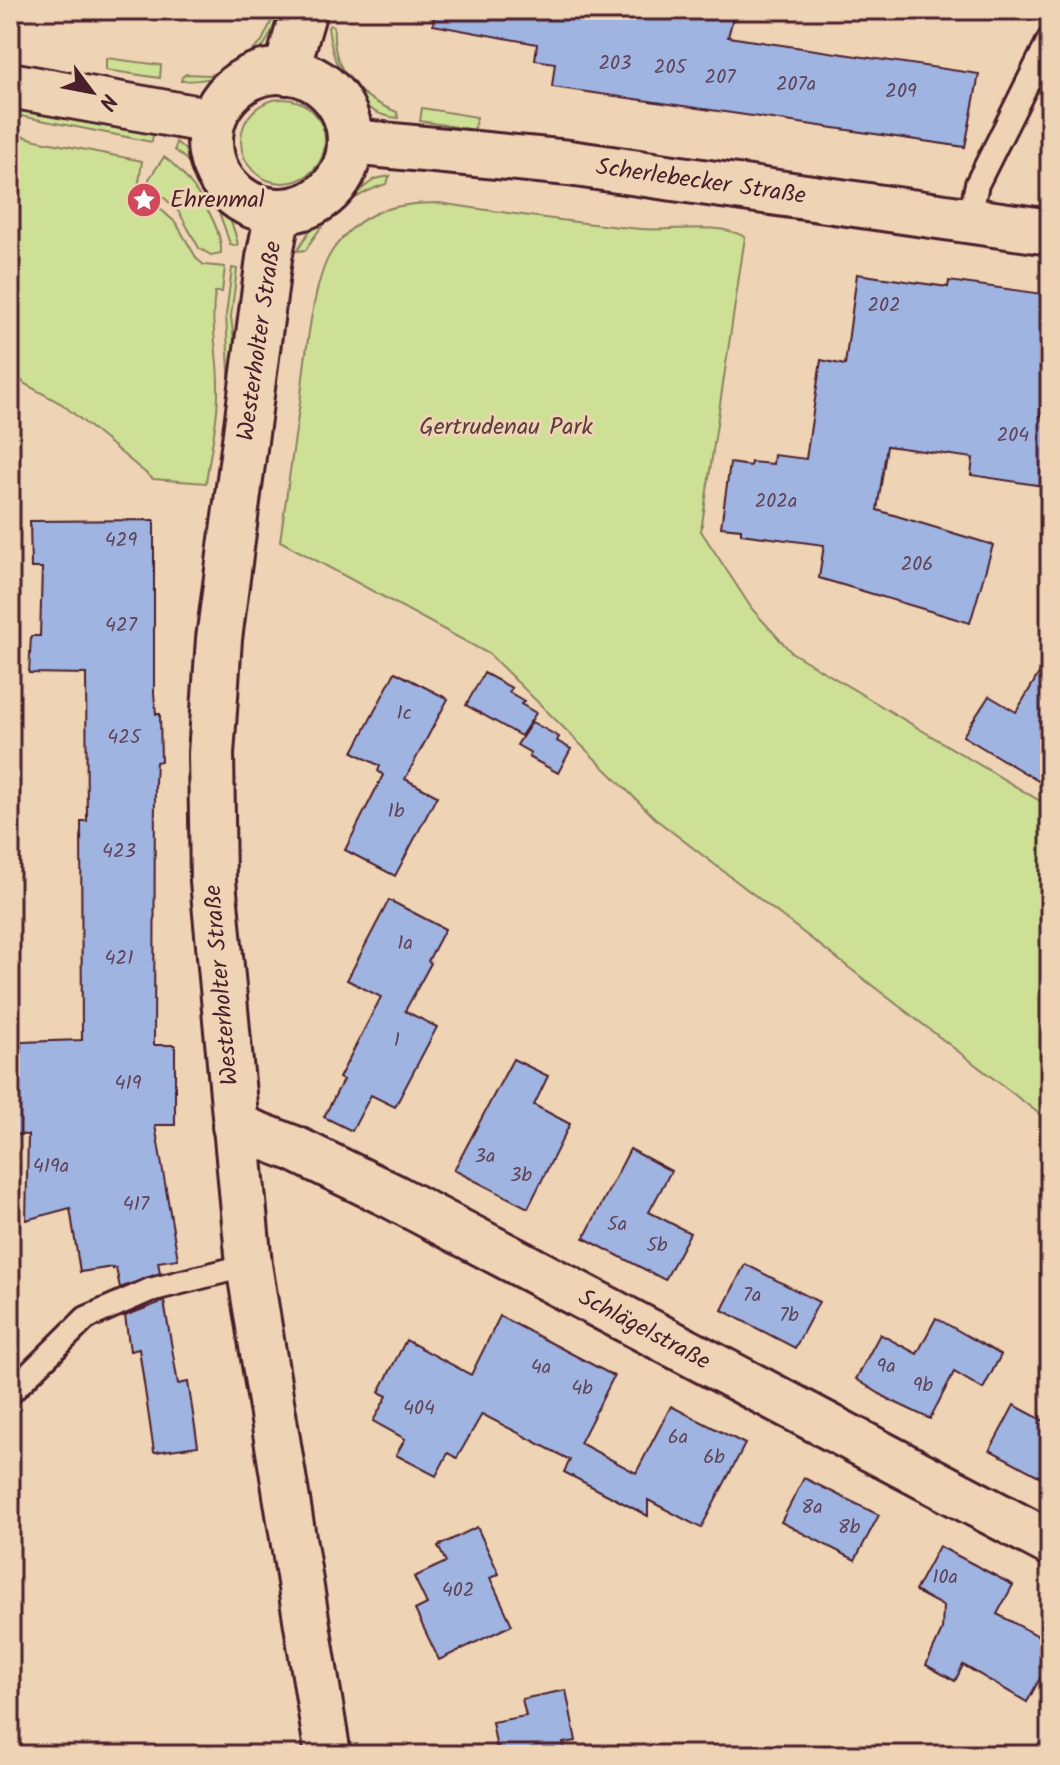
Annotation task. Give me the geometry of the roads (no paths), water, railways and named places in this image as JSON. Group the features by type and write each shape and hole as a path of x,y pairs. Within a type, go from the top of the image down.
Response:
{"street":[{"path":"286,72 304,10"},
{"path":"10,85 211,121 219,104 232,89 257,76 286,72 306,77 324,87 339,103 351,142"},
{"name":"Westerholter Straße","path":"211,121 209,147 216,172 232,192 253,207 278,213 301,208 320,199 336,183 346,164 351,142"},
{"name":"Scherlebecker Straße","path":"351,142 569,163 1050,232"},
{"name":"Westerholter Straße","path":"278,213 269,258 219,639 211,754 213,881 249,1265 328,1755"},
{"name":"Schlägelstraße","path":"235,1126 295,1149 392,1196 1050,1543"}],"lane":[{"path":"969,221 977,184 1050,38"},
{"path":"10,1393 86,1318 150,1290 249,1265"}],"place":[{"name":"Ehrenmal","path":"144,200"}],"park label":[{"name":"Gertrudenau Park","path":"506,427"}]}
